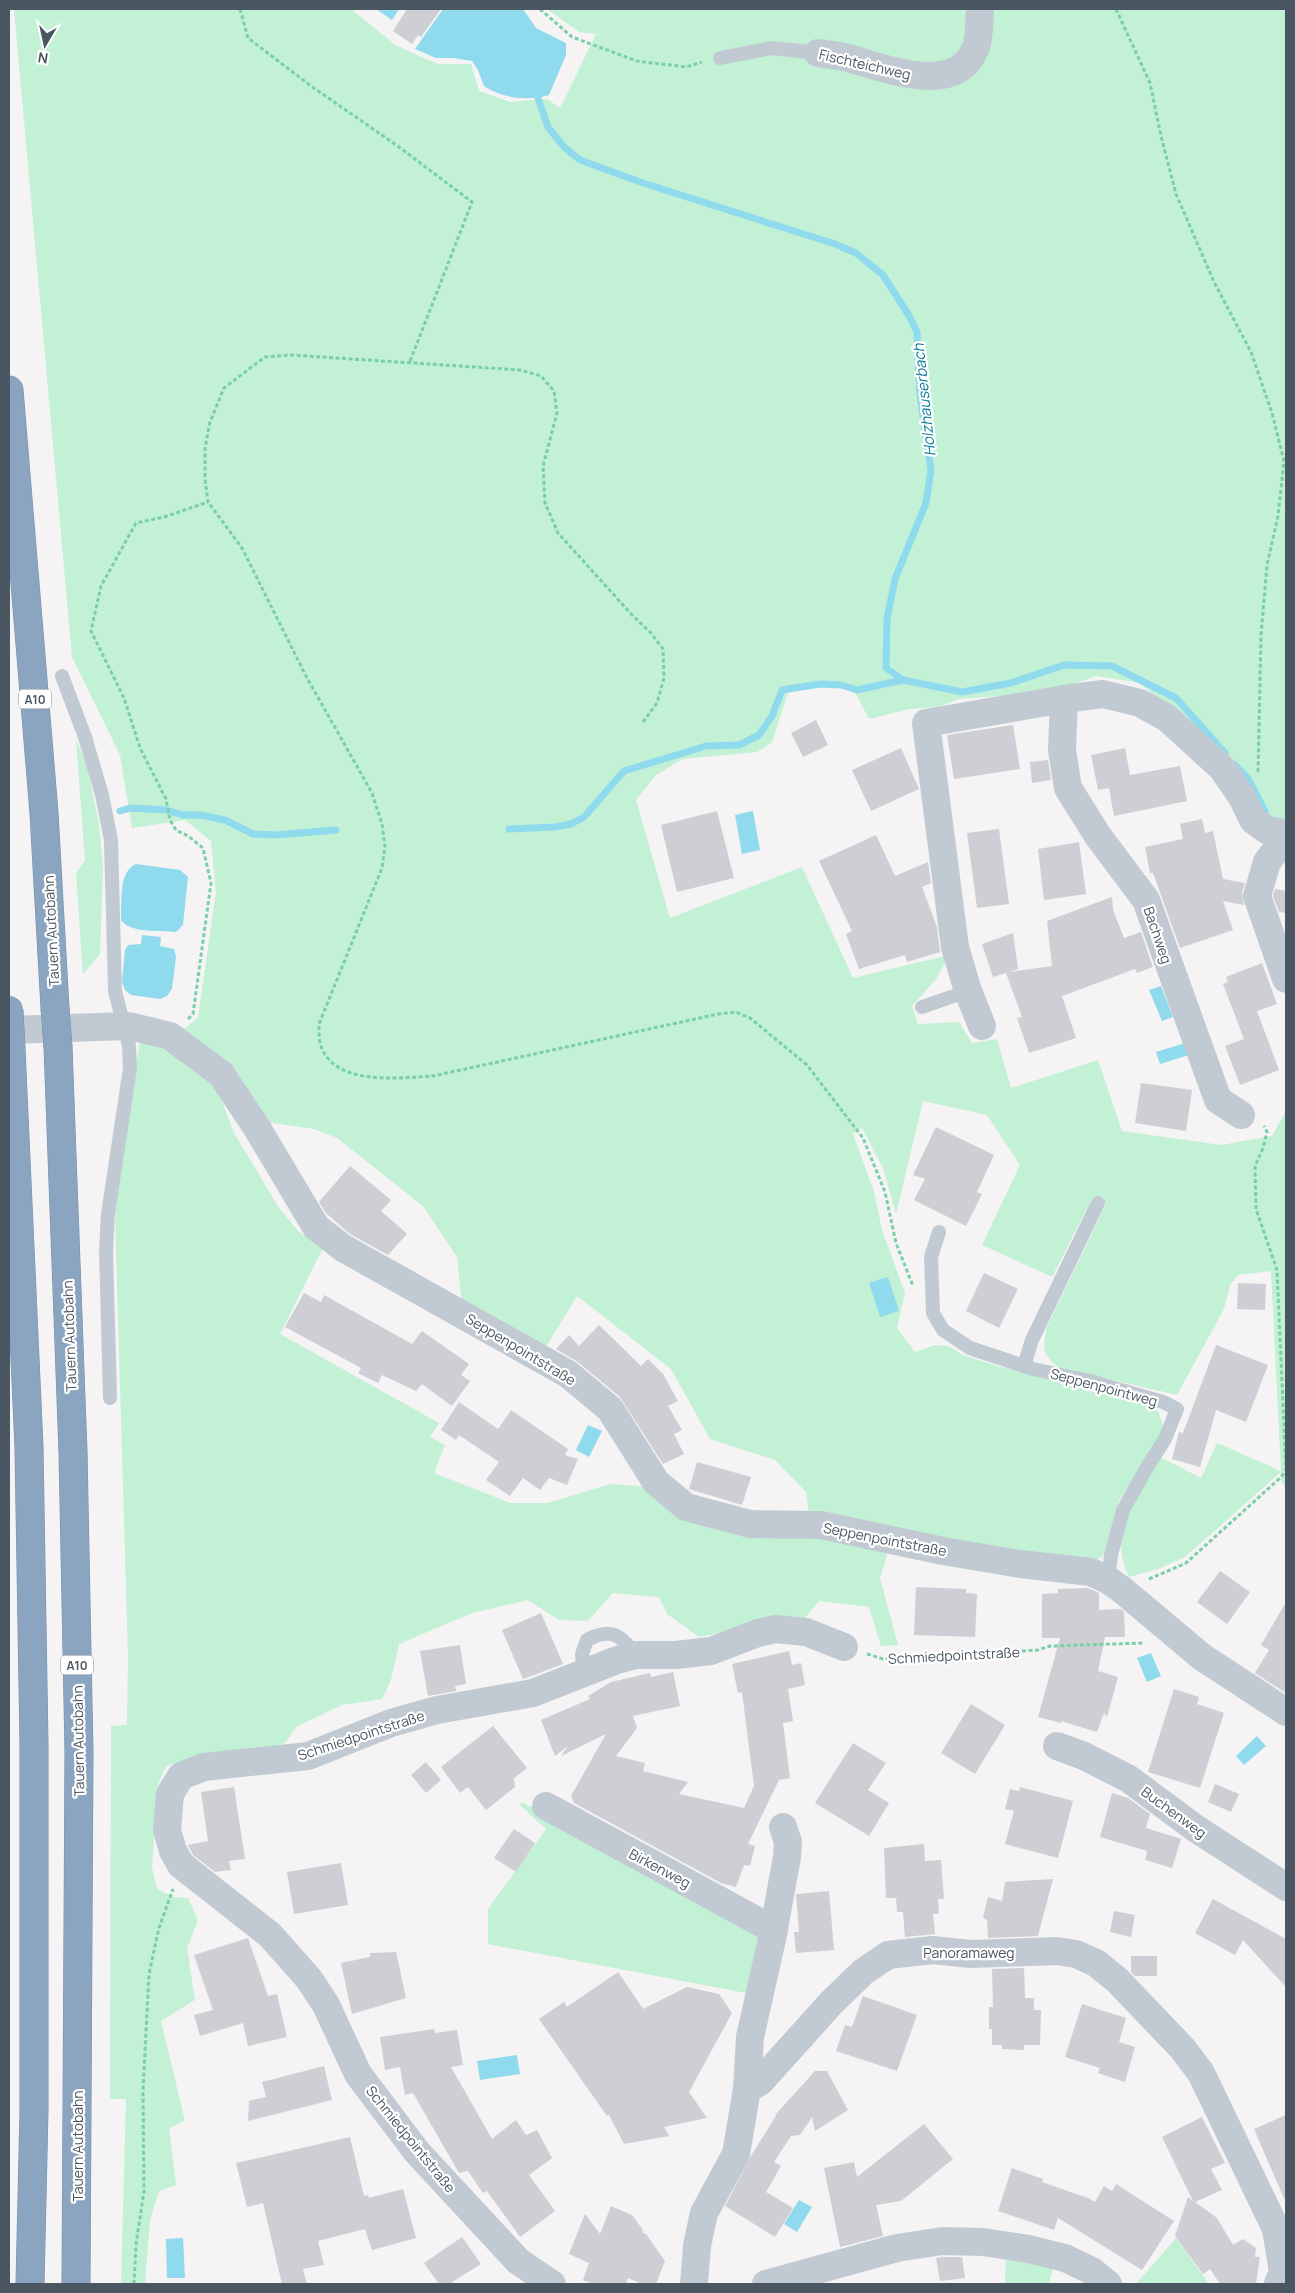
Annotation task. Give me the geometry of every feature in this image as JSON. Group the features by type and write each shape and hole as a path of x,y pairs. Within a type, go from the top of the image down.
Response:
{"highway":[{"name":"Tauern Autobahn","path":"9,390 44,813 58,1047 73,1452 79,1752 76,2284"},
{"path":"9,1001 30,1447 34,1744 34,2071 30,2284"}],"street":[{"name":"Fischteichweg","path":"818,53 845,57 914,76 948,74 965,64 976,47 980,9"},
{"path":"982,1026 968,991 956,947 926,723 1064,699 1103,694 1140,703 1167,718 1222,768 1242,797 1253,820 1267,830 1286,835 1267,862 1257,896 1286,979"},
{"name":"Bachweg","path":"1064,699 1062,750 1068,788 1098,836 1146,900 1218,1100 1241,1115"},
{"name":"Seppenpointstraße","path":"10,1040 124,1026 170,1036 221,1074 257,1128 316,1228 343,1248 568,1374 610,1409 656,1482 686,1507 750,1524 821,1525 953,1553 1020,1564 1091,1572 1114,1584 1202,1657 1286,1712"},
{"name":"Schmiedpointstraße","path":"552,2284 518,2261 417,2152 358,2074 326,2005 309,1979 290,1957 270,1936 181,1865 173,1851 168,1830 170,1794 181,1776 204,1767 308,1756 390,1723 437,1710 533,1693 617,1660 636,1655 676,1655 711,1651 758,1633 775,1629 806,1632 844,1647"},
{"name":"Buchenweg","path":"1057,1746 1084,1756 1129,1779 1195,1828 1286,1887"},
{"name":"Birkenweg","path":"546,1806 774,1930"},
{"path":"694,2284 697,2246 704,2213 736,2154 747,2089 750,2037 774,1930 787,1857 788,1842 783,1826"},
{"name":"Panoramaweg","path":"747,2089 760,2082 831,2003 863,1972 888,1955 933,1950 971,1954 1057,1951 1076,1954 1096,1963 1117,1980 1183,2048 1201,2073 1276,2229 1283,2272 1278,2284"},
{"path":"766,2284 823,2276 897,2248 942,2241 983,2242 1029,2249 1064,2258 1092,2271 1108,2284"}],"lane":[{"name":"Fischteichweg","path":"720,58 772,48 818,53"},
{"path":"62,676 85,737 102,795 110,840 115,991 130,1046 130,1068 108,1214 106,1250 110,1398"},
{"path":"922,1007 968,991"},
{"path":"1024,1366 1032,1340 1098,1203"},
{"path":"933,1313 931,1257 939,1232"},
{"name":"Seppenpointweg","path":"933,1313 943,1330 970,1348 1024,1366 1163,1402 1177,1410 1165,1439 1124,1510 1111,1554 1114,1584"}],"path":[{"path":"240,9 248,38 311,86 399,147 472,202 409,364"},
{"path":"540,9 572,37 637,60 686,67 720,58"},
{"path":"1116,9 1150,83 1176,194 1214,282 1251,352 1272,412 1284,461 1278,516 1267,565 1262,625 1258,778"},
{"path":"643,722 657,702 664,678 663,649 651,633 632,616 558,533 544,502 543,466 556,413 554,391 541,376 520,370 291,355 264,357 224,388 210,422 205,448 205,479 208,502 242,548 307,678 372,793 382,824 385,846 382,868 319,1024 320,1042 325,1055 336,1066 352,1075 386,1078 433,1076 718,1014 736,1012 750,1018 807,1066 863,1138 885,1192 896,1243 910,1282 933,1313"},
{"path":"170,1036 194,1014 211,883 203,848 188,836 176,830 170,820 166,799 140,748 124,698 91,631 101,586 136,523 164,517 208,502"},
{"path":"1114,1584 1149,1579 1186,1563 1286,1471 1277,1270 1256,1209 1255,1166 1263,1148 1267,1132 1263,1123 1241,1115"},
{"name":"Schmiedpointstraße","path":"844,1647 884,1660 1038,1650 1050,1646 1165,1642 1173,1634"},
{"path":"134,2284 136,2244 144,2191 143,2091 150,1974 159,1928 181,1865"}],"green space":[{"path":"14,9 351,9 397,46 438,64 471,64 479,91 511,102 547,99 560,108 596,34 579,32 547,9 974,9 969,40 953,63 921,70 864,56 821,40 818,53 820,66 881,74 914,83 934,85 954,81 972,67 985,51 988,9 1286,9 1286,821 1270,817 1256,809 1243,784 1214,747 1140,683 1096,676 1053,692 959,699 938,707 909,709 869,719 852,686 790,687 772,742 757,752 683,759 656,775 636,800 670,918 802,867 853,978 949,955 936,979 912,1006 918,1024 959,1022 972,1043 997,1039 1011,1088 1098,1060 1122,1131 1221,1145 1272,1136 1286,1111 1286,1488 1282,1483 1281,1472 1185,1557 1158,1569 1129,1577 1123,1560 1121,1544 1123,1529 1134,1499 1160,1457 1201,1478 1217,1443 1281,1471 1271,1271 1238,1275 1230,1285 1224,1309 1177,1395 1058,1367 1046,1354 1044,1345 1047,1327 1106,1204 1093,1197 1052,1277 982,1245 1020,1165 987,1115 923,1101 896,1214 883,1168 862,1128 853,1134 874,1191 882,1230 905,1293 897,1328 915,1352 935,1345 948,1346 963,1355 1004,1368 1108,1392 1152,1405 1159,1413 1163,1425 1160,1438 1118,1502 1104,1554 1095,1562 966,1548 895,1530 809,1514 806,1492 775,1460 710,1439 671,1369 577,1296 544,1350 462,1305 457,1257 423,1206 337,1138 314,1129 273,1123 258,1124 224,1067 180,1032 198,1018 216,892 211,841 185,820 132,828 120,755 72,657"},
{"path":"76,739 87,766 99,824 103,868 100,954 83,974 76,873 85,861"},
{"path":"140,1039 168,1048 217,1088 234,1133 279,1208 298,1231 323,1248 280,1334 439,1423 430,1437 445,1445 434,1473 510,1503 548,1503 610,1484 651,1487 728,1507 795,1515 890,1545 880,1578 898,1645 881,1646 869,1607 819,1601 802,1622 773,1623 699,1637 667,1614 659,1597 613,1593 588,1621 559,1620 528,1600 472,1613 399,1644 391,1680 382,1699 342,1705 296,1727 285,1743 257,1753 189,1760 166,1766 158,1784 152,1867 157,1889 173,1897 188,1898 198,1920 187,1948 195,2000 161,2021 185,2121 169,2128 176,2185 159,2191 150,2220 145,2284 121,2284 126,2099 110,2099 111,1726 127,1725 128,1658 115,1213"},
{"path":"522,1802 747,1925 758,1935 761,1946 751,1994 488,1944 488,1909 546,1829 520,1805"},
{"path":"1176,2238 1209,2284 1136,2284"},
{"path":"1006,2256 1054,2263 1049,2284 1005,2284"}],"water":[{"path":"376,9 399,9 392,20"},
{"path":"443,9 523,9 536,28 566,43 566,55 549,95 516,98 500,94 484,86 478,70 472,61 436,58 415,49"},
{"path":"753,811 760,850 742,854 735,815"},
{"path":"136,864 180,870 188,877 183,925 176,932 146,931 132,928 121,920 121,896 124,880 130,868"},
{"path":"142,935 161,937 160,946 174,949 176,957 172,989 167,996 160,999 131,995 125,990 122,982 125,950 128,945 141,944"},
{"path":"1161,986 1173,1017 1162,1021 1149,990"},
{"path":"1185,1043 1189,1055 1160,1064 1156,1052"},
{"path":"888,1277 899,1311 880,1317 869,1283"},
{"path":"588,1425 602,1431 589,1457 576,1450"},
{"path":"1151,1653 1161,1676 1147,1682 1137,1658"},
{"path":"1257,1736 1266,1746 1244,1765 1236,1756"},
{"path":"517,2055 520,2074 480,2080 477,2061"},
{"path":"799,2200 812,2207 797,2232 784,2224"},
{"path":"183,2238 185,2278 167,2278 166,2239"}],"building":[{"path":"407,9 441,9 421,37 418,35 412,44 393,31"},
{"path":"816,720 828,745 803,757 791,733"},
{"path":"1013,725 1020,769 954,779 947,735"},
{"path":"901,748 919,789 871,811 852,770"},
{"path":"1125,748 1130,775 1180,766 1187,801 1114,816 1109,788 1098,790 1091,755"},
{"path":"1048,760 1051,780 1032,783 1030,762"},
{"path":"717,811 734,878 677,892 661,825"},
{"path":"1202,819 1205,833 1213,831 1223,879 1245,883 1242,892 1244,905 1223,901 1233,930 1180,948 1153,873 1150,873 1145,847 1183,839 1180,824"},
{"path":"999,829 1009,904 977,908 967,833"},
{"path":"876,835 895,876 928,862 931,883 922,887 937,927 940,952 907,962 905,955 859,969 846,934 852,931 819,861"},
{"path":"1079,842 1086,894 1044,900 1038,849"},
{"path":"1275,889 1286,891 1286,913 1279,912 1273,896"},
{"path":"1112,897 1113,910 1124,938 1141,932 1153,967 1137,973 1135,969 1062,996 1076,1038 1029,1053 1017,1018 1022,1017 1006,973 993,977 982,944 1013,933 1018,969 1009,972 1052,966 1047,921"},
{"path":"1262,963 1277,1004 1257,1011 1279,1070 1240,1085 1225,1046 1244,1039 1223,984 1228,982 1226,977"},
{"path":"1141,1083 1192,1090 1186,1131 1135,1123"},
{"path":"936,1127 994,1155 977,1192 982,1194 966,1226 914,1200 925,1179 913,1175"},
{"path":"350,1166 391,1200 381,1211 407,1234 388,1255 350,1234 326,1213 319,1202"},
{"path":"984,1273 1018,1289 999,1328 966,1311"},
{"path":"1238,1283 1266,1284 1265,1310 1237,1309"},
{"path":"304,1293 321,1302 324,1295 412,1344 422,1331 469,1364 461,1375 470,1381 452,1406 422,1384 416,1391 382,1375 378,1383 358,1373 361,1368 285,1327"},
{"path":"599,1325 641,1366 648,1359 663,1374 678,1401 668,1406 682,1430 674,1434 684,1454 663,1464 620,1397 578,1362 556,1349 569,1335 579,1346"},
{"path":"1216,1345 1268,1365 1246,1422 1216,1410 1200,1467 1172,1459 1179,1432 1183,1433"},
{"path":"459,1402 498,1429 511,1410 568,1449 565,1455 578,1459 567,1485 549,1478 540,1490 523,1478 510,1496 486,1480 499,1462 459,1435 456,1440 441,1430"},
{"path":"697,1462 751,1477 742,1505 689,1489"},
{"path":"1220,1571 1250,1592 1227,1624 1197,1602"},
{"path":"916,1587 966,1589 966,1593 977,1594 975,1637 914,1635"},
{"path":"1088,1588 1099,1593 1099,1610 1121,1609 1124,1612 1125,1637 1105,1637 1098,1671 1118,1677 1107,1717 1104,1713 1097,1732 1061,1721 1061,1723 1038,1717 1060,1638 1042,1638 1042,1594 1058,1593 1058,1589"},
{"path":"1286,1602 1286,1693 1255,1673 1269,1650 1261,1645"},
{"path":"541,1613 563,1664 523,1679 502,1630"},
{"path":"460,1645 466,1684 455,1686 456,1691 428,1696 420,1651"},
{"path":"789,1651 792,1665 801,1663 805,1685 788,1689 793,1721 783,1723 790,1778 779,1780 748,1844 755,1846 750,1866 744,1865 736,1887 721,1883 574,1803 571,1796 606,1734 561,1756 568,1746 555,1756 541,1720 590,1699 588,1696 611,1682 650,1673 651,1677 673,1672 680,1706 633,1716 637,1728 616,1756 645,1763 643,1771 688,1782 679,1794 744,1808 754,1786 742,1692 738,1693 732,1664"},
{"path":"1174,1689 1199,1697 1197,1704 1224,1713 1200,1788 1148,1772"},
{"path":"971,1704 1005,1725 975,1774 941,1753"},
{"path":"493,1726 527,1768 514,1778 515,1787 486,1810 468,1787 460,1793 441,1767"},
{"path":"853,1743 886,1763 868,1790 889,1803 869,1836 815,1803"},
{"path":"426,1762 441,1780 426,1793 411,1775"},
{"path":"1215,1784 1239,1794 1231,1812 1208,1802"},
{"path":"234,1787 245,1859 229,1861 231,1870 215,1872 193,1855 188,1845 208,1841 201,1792"},
{"path":"1020,1787 1073,1801 1058,1858 1005,1844 1014,1811 1005,1809 1010,1789 1019,1791"},
{"path":"1112,1793 1128,1798 1150,1814 1146,1828 1181,1839 1172,1868 1145,1860 1147,1851 1100,1837"},
{"path":"514,1829 535,1843 516,1872 494,1858"},
{"path":"924,1844 925,1861 941,1860 944,1899 938,1899 939,1914 933,1914 935,1934 905,1937 903,1912 897,1912 896,1898 886,1898 884,1848"},
{"path":"341,1863 348,1905 294,1914 287,1872"},
{"path":"1053,1879 1038,1936 988,1938 987,1920 983,1918 988,1897 1002,1901 1005,1882"},
{"path":"829,1891 834,1950 796,1953 794,1932 799,1932 796,1894"},
{"path":"1213,1899 1286,1939 1286,1987 1243,1940 1235,1955 1195,1933"},
{"path":"1114,1911 1135,1915 1131,1937 1110,1932"},
{"path":"248,1938 268,1996 277,1994 287,2037 248,2046 243,2023 200,2036 194,2015 213,2010 194,1955"},
{"path":"396,1952 406,1998 352,2014 341,1963 370,1957 370,1953"},
{"path":"1131,1956 1157,1956 1157,1976 1135,1976 1131,1972"},
{"path":"1024,1968 1025,1998 1034,1998 1034,2010 1041,2010 1040,2045 1024,2045 1024,2050 1002,2049 1002,2045 992,2045 992,2029 989,2029 989,2007 993,2007 992,1969"},
{"path":"618,1972 643,2009 687,1987 719,1994 732,2013 689,2092 707,2118 664,2127 669,2136 624,2144 609,2115 607,2116 539,2019 564,2002 567,2007"},
{"path":"863,1996 917,2015 897,2071 836,2051 845,2025 852,2027"},
{"path":"1082,2004 1126,2018 1119,2042 1135,2047 1125,2082 1098,2073 1100,2068 1065,2057"},
{"path":"434,2029 435,2033 457,2030 463,2065 451,2067 492,2139 516,2120 526,2135 537,2130 552,2158 529,2175 555,2211 520,2237 487,2191 483,2193 468,2171 459,2173 413,2093 405,2095 400,2067 385,2070 380,2037"},
{"path":"324,2066 332,2100 248,2121 249,2101 266,2097 262,2082"},
{"path":"815,2071 827,2071 848,2110 815,2131 812,2117 800,2135 791,2136 774,2162 781,2166 766,2192 793,2208 775,2237 725,2206 775,2115"},
{"path":"1286,2115 1286,2203 1254,2129"},
{"path":"1202,2117 1225,2163 1211,2169 1222,2190 1195,2202 1217,2218 1233,2245 1243,2239 1256,2248 1255,2257 1260,2257 1256,2284 1220,2284 1210,2269 1203,2274 1175,2236 1188,2197 1193,2201 1162,2137"},
{"path":"924,2124 953,2159 901,2201 876,2205 883,2236 840,2247 824,2168 854,2162 857,2177"},
{"path":"350,2137 364,2196 368,2195 369,2198 403,2189 416,2238 372,2250 365,2229 318,2241 324,2265 303,2269 307,2284 282,2284 263,2203 247,2207 236,2163"},
{"path":"1012,2168 1043,2179 1042,2182 1095,2202 1104,2186 1112,2191 1116,2184 1174,2221 1142,2270 1058,2218 1054,2230 998,2211"},
{"path":"611,2206 632,2215 643,2230 642,2232 646,2234 665,2261 656,2284 642,2284 628,2278 626,2284 593,2284 583,2280 589,2263 569,2254 585,2214 600,2234"},
{"path":"462,2237 481,2264 449,2284 439,2284 424,2263"},
{"path":"962,2257 965,2278 940,2281 936,2258"}],"waterway":[{"name":"Holzhauserbach","path":"538,98 548,127 564,147 580,160 643,183 835,244 856,253 883,275 908,314 917,332 920,395 931,470 926,503 895,579 887,619 886,668 903,680"},
{"name":"Holzhauserbach","path":"509,829 555,827 571,824 584,817 624,771 706,746 739,745 759,735 772,716 782,690 820,684 841,685 857,690 903,680 962,692 1011,683 1064,665 1112,666 1176,698 1225,753"},
{"name":"Holzhauserbach","path":"1235,765 1248,779 1265,811"},
{"name":"Holzhauserbach","path":"120,811 130,808 166,810 183,815 200,815 225,820 253,834 275,835 336,830"}]}
